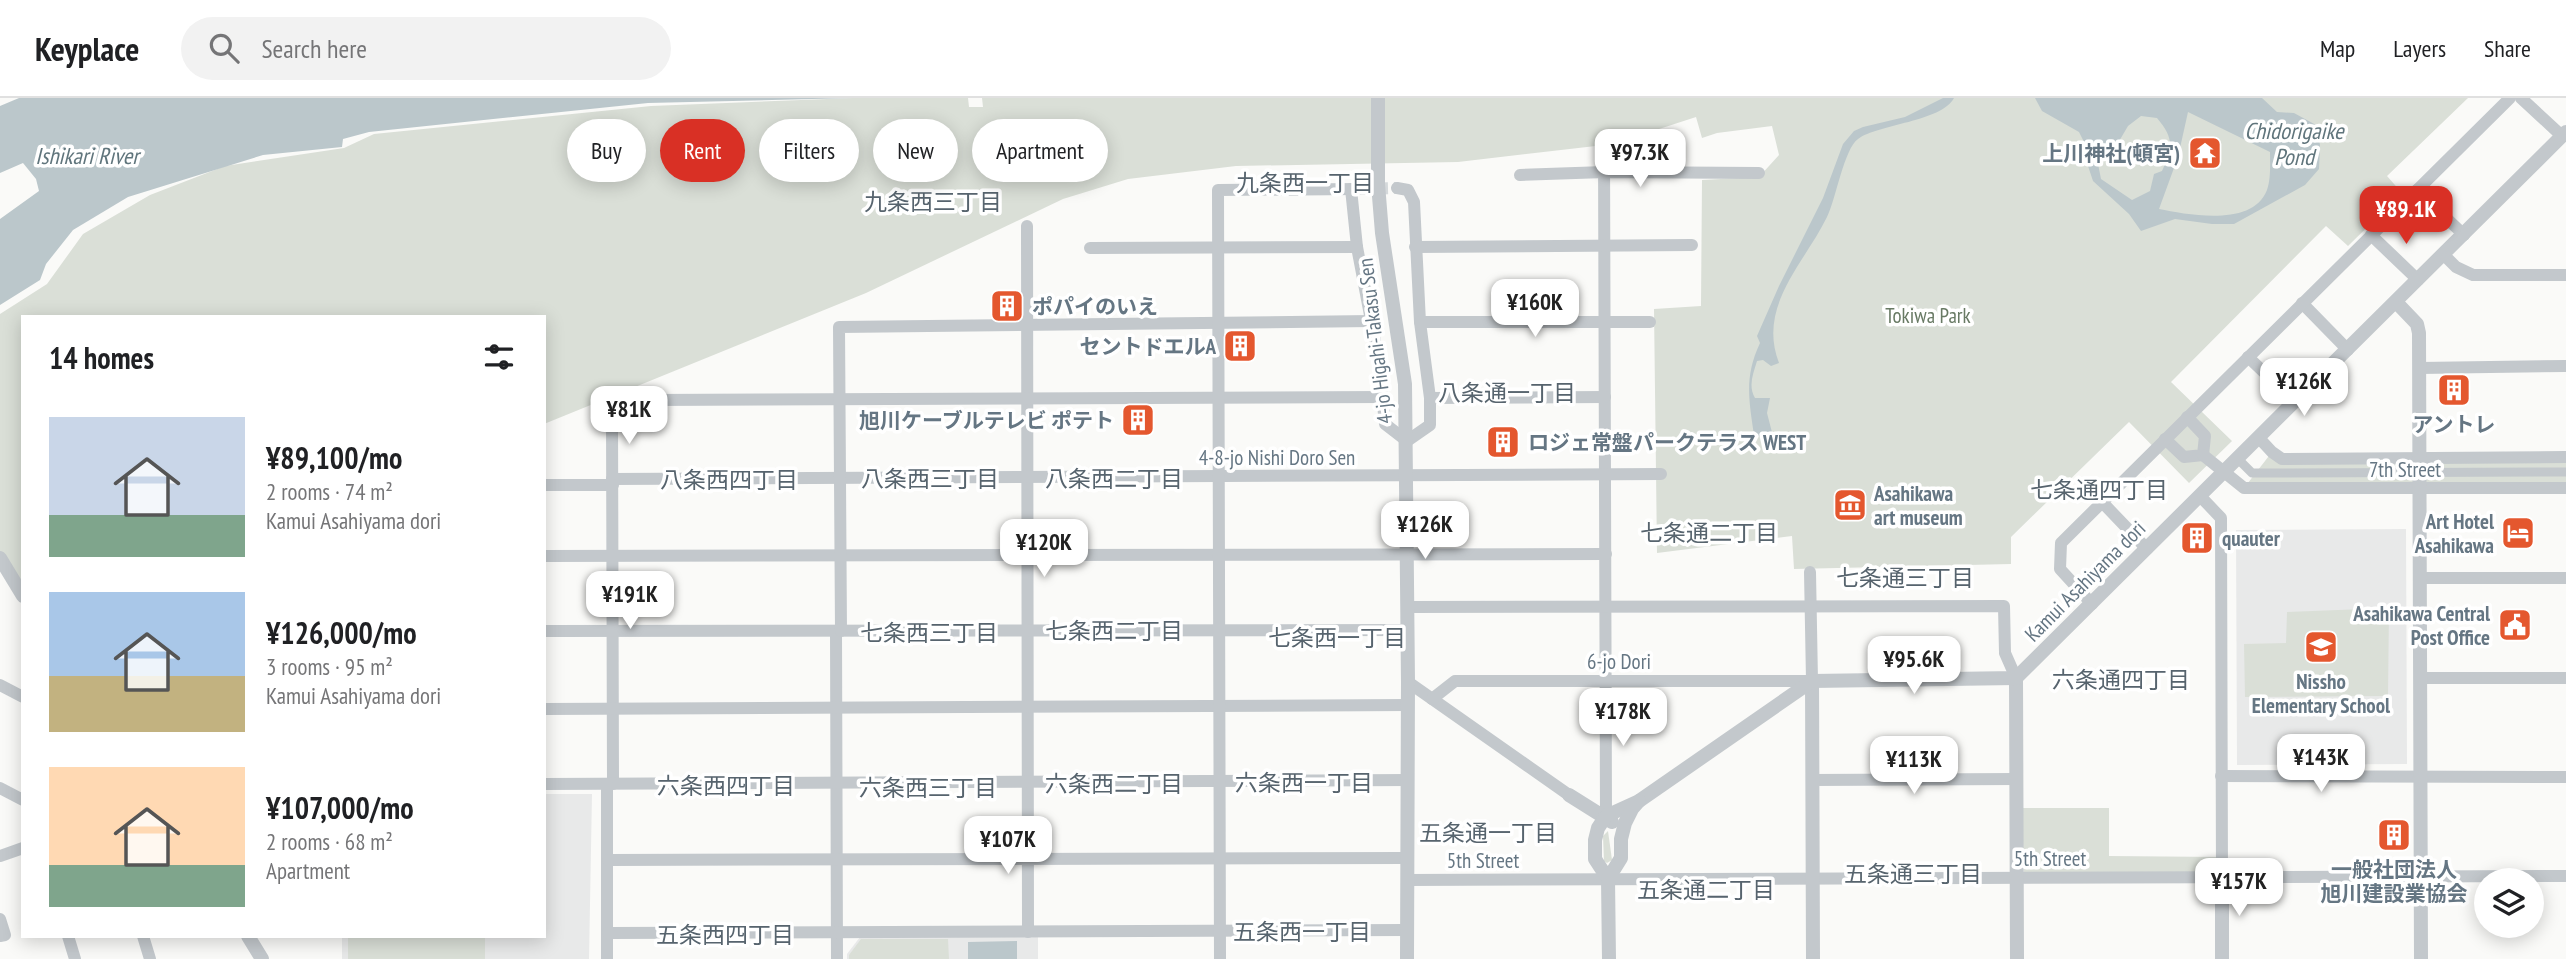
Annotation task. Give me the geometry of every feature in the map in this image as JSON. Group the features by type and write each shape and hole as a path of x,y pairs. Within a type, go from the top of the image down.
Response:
{"street":[{"name":"4-jo Higahi-Takasu Sen","path":"1378,98 1378,184 1382,233 1405,384 1407,441 1407,959"},
{"path":"2092,604 2060,569 2061,543 2510,98"},
{"path":"2521,98 2564,134"},
{"name":"Kamui Asahiyama dori","path":"2016,678 2564,134"},
{"path":"1604,150 1606,816"},
{"path":"1520,175 1605,172 1759,173"},
{"path":"1220,959 1218,190 1354,189 1357,247 1372,321 1385,424 1407,441 1430,425 1430,398 1420,322 1414,202 1402,189"},
{"path":"2417,190 2464,234"},
{"path":"1027,226 1028,932"},
{"path":"2371,235 2418,280"},
{"path":"1415,247 1692,245"},
{"path":"1090,248 1357,247"},
{"path":"2444,255 2456,267 2473,275 2566,275"},
{"path":"2396,302 2417,324 2420,333 2421,959"},
{"path":"2302,303 2348,349"},
{"path":"837,959 839,327 1372,321"},
{"path":"1420,322 1650,321"},
{"path":"2248,357 2295,402"},
{"path":"2420,368 2566,366"},
{"path":"651,400 1383,397"},
{"path":"1430,398 1605,397"},
{"path":"607,959 613,709 612,414"},
{"path":"2165,439 2184,457 2203,455 2205,436 2187,417"},
{"path":"2259,438 2272,453 2282,459 2420,465"},
{"name":"7th Street","path":"2203,455 2244,488 2566,488"},
{"name":"7th Street","path":"2420,465 2566,457"},
{"path":"2238,459 2252,473 2420,465"},
{"name":"7th Street","path":"2420,465 2566,472"},
{"name":"4-8-jo Nishi Doro Sen","path":"546,485 840,478 1661,474"},
{"path":"2200,496 2221,518 2222,959"},
{"path":"2102,502 2147,549"},
{"path":"546,556 1606,554"},
{"path":"3,563 21,593"},
{"path":"1810,572 1813,959"},
{"path":"2420,578 2566,578"},
{"path":"1408,607 2004,606 2005,653 2016,678 2017,959"},
{"path":"546,631 1408,629"},
{"path":"1609,959 1608,879 1595,859 1598,828 1606,816 1639,801 1812,681 2016,678"},
{"path":"2421,678 2566,678"},
{"name":"6-jo Dori","path":"1432,699 1455,681 1812,681"},
{"path":"1408,682 1569,795 1606,816 1618,827 1621,858 1608,879"},
{"path":"0,685 21,696"},
{"path":"546,709 1408,705"},
{"path":"2221,776 2566,777"},
{"path":"1812,780 2016,779"},
{"path":"546,784 1408,780"},
{"path":"0,788 21,799"},
{"path":"1569,795 1582,809 1595,840"},
{"path":"1621,839 1632,809 1639,801"},
{"path":"0,856 21,849"},
{"path":"608,860 1408,858"},
{"name":"5th Street","path":"1408,880 2566,876"},
{"path":"0,919 5,935 0,936"},
{"path":"608,933 1407,930"},
{"path":"69,938 75,959"},
{"path":"144,938 149,959"},
{"path":"249,938 262,959"}],"shaded area":[{"name":"Nissho Elementary School","path":"2406,529 2407,764 2237,765 2236,530"},
{"path":"546,794 592,794 589,959 342,959 342,938 546,938"},
{"path":"860,937 1038,937 1038,959 847,959 847,954"}],"green space":[{"name":"Tokiwa Park","path":"853,98 968,98 969,107 983,107 982,98 2468,98 2387,176 2402,193 2348,246 2326,226 2171,382 2232,441 2189,483 2129,422 2011,537 2011,564 1794,569 1792,536 1657,553 1654,309 1701,306 1702,180 1759,177 1779,155 1772,126 1717,133 1702,138 1696,117 1613,144 1458,162 1236,166 1128,179 1063,199 866,293 546,423 546,315 21,315 21,593 0,558 0,314 47,284 83,234 150,195 225,166 344,148 374,134 651,106"},
{"path":"2272,452 2282,459 2566,456 2566,488 2244,488"},
{"path":"2389,608 2388,696 2245,697 2244,644 2286,643 2287,612"},
{"path":"2022,808 2109,808 2109,856 2221,857 2222,878 2024,877"},
{"path":"1608,831 1612,860 1607,863 1604,861 1603,836"},
{"path":"348,938 485,938 485,959 348,959"},
{"path":"861,939 948,939 949,959 849,959"}],"water":[{"name":"Ishikari River","path":"19,98 853,98 648,103 369,132 343,139 342,147 263,155 128,197 73,230 46,264 40,280 0,305 0,219 39,191 36,179 23,163 0,173 0,106"},
{"path":"1943,98 1954,98 1947,106 1923,118 1867,134 1853,144 1844,163 1827,217 1778,304 1774,342 1779,363 1771,366 1763,360 1757,361 1752,389 1755,398 1770,398 1767,413 1774,440 1754,435 1749,389 1752,367 1760,343 1757,336 1823,198 1843,144 1854,131 1905,117"},
{"name":"Chidorigaike Pond","path":"2035,98 2262,98 2277,112 2294,113 2316,125 2320,145 2319,169 2305,185 2234,224 2175,219 2141,231 2129,214 2093,181 2084,154 2088,150 2079,132 2042,111","holes":["2188,112 2270,152 2268,186 2260,202 2235,214 2219,216 2159,209 2178,157","2141,116 2157,118 2169,137 2170,149 2162,171 2154,174 2150,191 2132,200 2101,179 2097,159 2118,143 2128,126"]},
{"path":"1017,941 1017,959 968,959 968,942"}],"tunnel":[{"path":"1358,189 1397,188"}],"place":[{"name":"上川神社(頓宮)","path":"2205,153"},
{"name":"ポパイのいえ","path":"1007,306"},
{"name":"セントドエルA","path":"1240,346"},
{"name":"アントレ","path":"2454,390"},
{"name":"旭川ケーブルテレビ ポテト","path":"1138,420"},
{"name":"ロジェ常盤パークテラス WEST","path":"1503,442"},
{"name":"Asahikawa art museum","path":"1850,505"},
{"name":"Art Hotel Asahikawa","path":"2518,533"},
{"name":"quauter","path":"2197,538"},
{"name":"Asahikawa Central Post Office","path":"2515,625"},
{"name":"Nissho Elementary School","path":"2321,647"},
{"name":"一般社団法人 旭川建設業協会","path":"2394,835"}],"district":[{"name":"九条西一丁目","path":"1305,182"},
{"name":"九条西三丁目","path":"933,201"},
{"name":"八条通一丁目","path":"1507,392"},
{"name":"八条西三丁目","path":"930,478"},
{"name":"八条西二丁目","path":"1114,478"},
{"name":"八条西四丁目","path":"729,479"},
{"name":"七条通四丁目","path":"2099,489"},
{"name":"七条通二丁目","path":"1709,532"},
{"name":"七条通三丁目","path":"1905,577"},
{"name":"七条西二丁目","path":"1114,630"},
{"name":"七条西三丁目","path":"929,632"},
{"name":"七条西一丁目","path":"1337,637"},
{"name":"六条通四丁目","path":"2121,679"},
{"name":"六条西一丁目","path":"1304,782"},
{"name":"六条西二丁目","path":"1114,783"},
{"name":"六条西四丁目","path":"726,785"},
{"name":"六条西三丁目","path":"928,787"},
{"name":"五条通一丁目","path":"1488,832"},
{"name":"五条通三丁目","path":"1913,873"},
{"name":"五条通二丁目","path":"1706,889"},
{"name":"五条西一丁目","path":"1302,931"},
{"name":"五条西四丁目","path":"725,934"}]}
